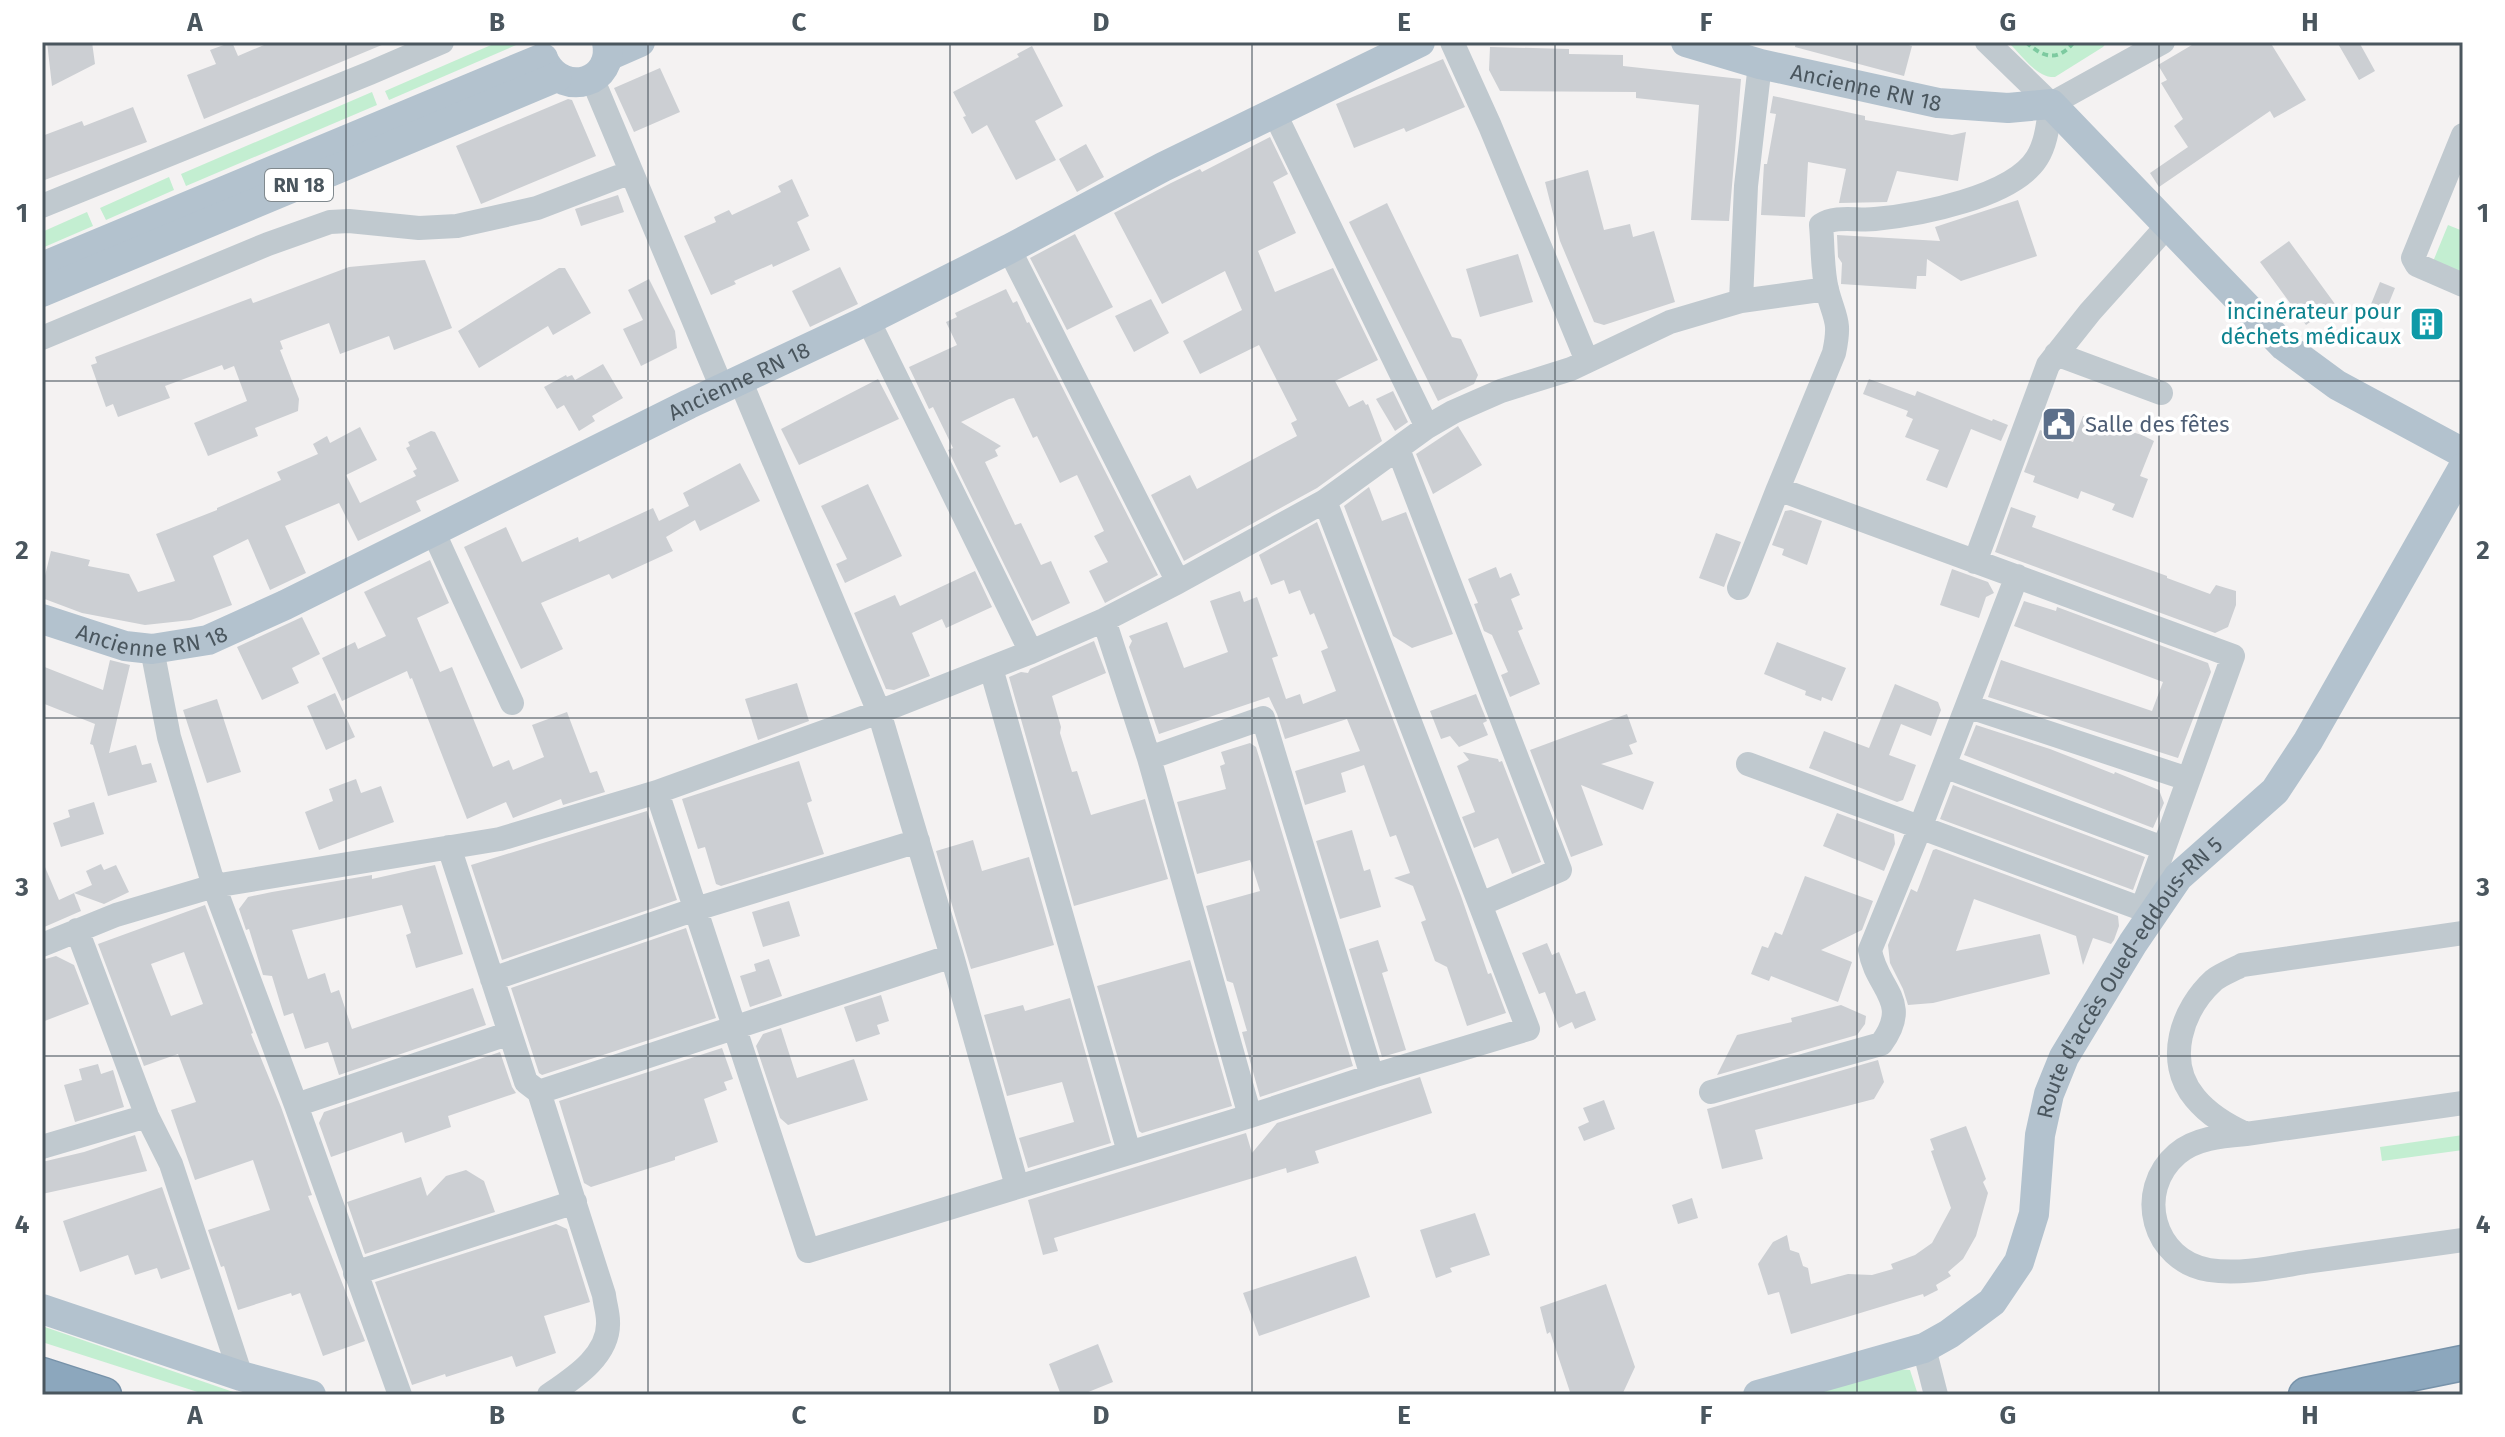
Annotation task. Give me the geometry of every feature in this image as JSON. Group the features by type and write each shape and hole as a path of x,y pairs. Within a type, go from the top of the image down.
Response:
{"highway":[{"path":"2306,1395 2463,1363"},
{"path":"42,1375 104,1395"}],"main road":[{"path":"548,59 574,83 602,59 640,42"},
{"name":"Ancienne RN 18","path":"42,619 125,646 152,649 208,640 868,320 1163,167 1420,42"},
{"name":"Ancienne RN 18","path":"1686,42 1760,64 1938,103 2008,108 2051,104"},
{"name":"RN 18","path":"42,267 548,59"},
{"name":"RN 18","path":"42,292 548,59"},
{"path":"2051,104 2284,346 2337,385 2463,453"},
{"name":"Route d'accès Oued-eddous-RN 5","path":"1758,1395 1924,1348 1949,1334 1992,1302 2019,1262 2034,1214 2040,1135 2049,1094 2064,1057 2147,911 2178,877 2275,791 2308,741 2463,468"},
{"path":"42,1309 241,1376 311,1395"}],"street":[{"path":"42,206 442,42"},
{"path":"1452,42 1587,361"},
{"path":"1987,42 2051,104"},
{"path":"1739,588 1834,353 1838,332 1836,312 1827,289 1821,225 1830,219 1869,220 1934,211 2010,181 2039,156 2051,104 2154,44"},
{"path":"602,59 631,172 879,712 1017,1186"},
{"path":"1741,301 1746,186 1760,64"},
{"path":"1274,112 1427,427"},
{"path":"2463,135 2413,258 2417,265 2463,285"},
{"path":"42,338 268,244 330,222 419,228 457,226 537,208 631,172"},
{"path":"1975,562 2048,365 2090,312 2168,225"},
{"path":"1009,249 1178,582"},
{"path":"42,945 116,915 214,886 500,839 657,792 879,712 1031,652 1104,620 1178,582 1325,501 1427,427 1453,412 1501,391 1571,369 1670,322 1741,301 1827,289"},
{"path":"868,320 1031,652"},
{"path":"2056,354 2161,393"},
{"path":"1398,449 1560,870 1481,904"},
{"path":"1748,764 2147,911 2163,848 2233,656 1778,489"},
{"path":"657,792 808,1251 1528,1029 1325,501"},
{"path":"433,531 512,703"},
{"path":"1711,1092 1881,1044 1892,1030 1894,1012 1891,994 1872,961 1870,950 2017,576"},
{"path":"1104,620 1149,758 1250,1116"},
{"path":"152,649 169,737 214,886 400,1395"},
{"path":"991,668 1129,1152"},
{"path":"1967,706 2188,779"},
{"path":"1149,758 1263,718 1372,1076"},
{"path":"1944,766 2163,848"},
{"path":"492,979 696,909 918,841"},
{"path":"449,847 526,1082 539,1092 604,1295 609,1324 602,1348 587,1365 549,1395"},
{"path":"77,930 147,1116 171,1164 241,1376"},
{"path":"2246,1134 2220,1121 2193,1096 2183,1076 2178,1053 2182,1026 2197,998 2217,978 2242,965 2463,933"},
{"path":"539,1092 952,956"},
{"path":"296,1105 510,1033"},
{"path":"2463,1103 2195,1143 2176,1154 2158,1177 2151,1204 2158,1229 2170,1248 2187,1263 2210,1270 2248,1271 2463,1240"},
{"path":"42,1147 147,1116"},
{"path":"355,1273 575,1202"},
{"path":"1924,1348 1936,1395"}],"path":[{"path":"2026,42 2037,53 2052,56 2063,53 2074,42"}],"green space":[{"path":"498,42 523,42 389,100 385,91"},
{"path":"2008,42 2107,42 2055,77 2035,70"},
{"path":"372,92 377,105 186,186 181,174"},
{"path":"169,177 174,190 106,220 100,208"},
{"path":"87,212 93,226 42,248 42,232"},
{"path":"2448,225 2463,231 2463,277 2432,264"},
{"path":"2463,1135 2463,1150 2382,1161 2380,1147"},
{"path":"42,1326 242,1395 207,1395 42,1342"},
{"path":"1897,1369 1910,1370 1918,1395 1804,1395"}],"building":[{"path":"47,42 92,42 95,64 52,86"},
{"path":"232,42 238,56 271,42 389,42 204,119 187,75 216,64 210,50"},
{"path":"1796,42 1898,42 1912,46 1904,76 1795,47"},
{"path":"2197,42 2270,42 2306,100 2274,118 2270,111 2159,187 2150,173 2188,147 2174,126 2183,119 2161,83 2167,80 2158,65"},
{"path":"2337,42 2359,42 2375,71 2359,80"},
{"path":"1032,46 1063,106 1035,121 1056,160 1016,180 987,125 972,134 953,92 1019,57 1017,54"},
{"path":"1490,47 1569,49 1569,54 1623,55 1623,66 1741,79 1729,221 1691,220 1699,105 1636,98 1636,92 1500,91 1489,70"},
{"path":"1443,59 1465,107 1406,132 1404,128 1354,148 1336,104"},
{"path":"660,68 680,112 634,132 614,88"},
{"path":"1773,96 1865,116 1865,120 1952,135 1966,132 1958,181 1897,171 1887,202 1839,203 1846,169 1808,162 1805,217 1761,215 1764,164 1767,164 1776,114 1770,113"},
{"path":"568,99 572,100 596,156 481,204 456,146"},
{"path":"133,107 147,142 42,181 42,136 82,121 84,126"},
{"path":"1270,137 1288,174 1273,182 1296,233 1258,251 1275,292 1333,268 1378,360 1335,381 1349,407 1363,400 1368,404 1382,441 1317,488 1184,561 1151,495 1190,475 1197,489 1297,436 1291,423 1297,420 1259,345 1200,374 1183,341 1242,310 1225,271 1162,304 1114,213"},
{"path":"1086,144 1104,177 1077,192 1059,159"},
{"path":"1588,170 1604,230 1630,224 1633,237 1654,231 1675,302 1604,325 1594,322 1560,241 1545,182"},
{"path":"792,179 809,216 797,222 810,250 734,281 736,284 711,295 684,236 716,222 714,217 729,210 732,215 781,192 778,186"},
{"path":"618,195 624,212 581,226 575,209"},
{"path":"2018,200 2037,256 1961,281 1927,259 1926,276 1917,276 1916,289 1841,284 1842,263 1838,257 1837,235 1940,241 1935,227"},
{"path":"1387,203 1452,337 1461,339 1478,375 1474,384 1438,401 1349,222"},
{"path":"1075,234 1113,307 1067,330 1030,258"},
{"path":"2289,241 2335,304 2306,325 2260,262"},
{"path":"1518,254 1533,302 1480,317 1466,269"},
{"path":"425,260 452,328 394,350 389,336 340,354 329,323 280,341 283,349 280,350 299,399 298,411 255,428 258,436 208,456 194,423 247,401 234,366 224,370 222,365 165,386 170,398 118,417 113,404 106,407 91,365 97,363 95,357 251,298 253,303 349,267"},
{"path":"840,267 858,304 810,327 792,291"},
{"path":"559,268 565,268 591,313 553,335 548,326 479,368 458,331"},
{"path":"649,279 675,331 677,348 641,366 623,329 643,320 628,290"},
{"path":"2380,282 2395,288 2382,320 2367,314"},
{"path":"1006,289 1029,322 1158,575 1105,603 1089,571 1108,562 1094,536 1104,531 1077,475 1060,483 1014,398 1009,399 961,422 1001,446 995,450 998,456 985,462 1015,525 1021,523 1041,565 1051,561 1070,603 1032,621 948,450 953,448 933,407 929,409 909,367 957,345 946,322 957,317 955,313"},
{"path":"1151,299 1169,333 1134,352 1115,316"},
{"path":"603,364 623,398 592,416 595,421 579,431 564,405 557,409 544,387 566,375 572,375 575,380"},
{"path":"878,379 899,419 799,465 781,429"},
{"path":"1869,379 1915,396 1917,391 2008,425 2001,441 1971,429 1947,488 1926,480 1939,450 1905,437 1913,419 1906,416 1908,411 1863,394"},
{"path":"1393,391 1408,422 1395,431 1376,399"},
{"path":"2083,416 2097,417 2109,425 2154,441 2140,476 2148,479 2133,518 2112,510 2115,504 2081,491 2078,499 2033,482 2035,476 2024,472 2040,430 2073,442"},
{"path":"1458,426 1482,465 1433,494 1416,454"},
{"path":"360,427 377,460 346,475 360,503 416,476 413,471 417,469 406,448 410,446 408,442 431,431 435,432 459,481 416,501 421,511 358,541 339,503 285,526 306,573 270,590 248,539 213,556 232,605 191,620 145,625 82,613 42,598 51,551 90,560 88,566 129,574 138,592 175,581 156,534 281,480 277,472 318,454 313,444 327,436 330,443"},
{"path":"740,463 760,501 700,531 695,520 666,537 673,551 612,579 609,574 541,603 563,649 521,669 464,547 506,527 522,562 578,537 579,542 653,508 659,521 689,506 683,493"},
{"path":"868,484 902,556 845,583 836,564 847,559 821,506"},
{"path":"1369,487 1382,521 1406,512 1453,634 1412,648 1393,636 1344,506"},
{"path":"2011,507 2036,516 2032,527 2167,578 2210,594 2216,585 2236,591 2236,605 2228,627 2215,633 1995,552"},
{"path":"1791,510 1822,521 1807,565 1782,555 1784,549 1772,545 1785,511"},
{"path":"1317,522 1488,974 1491,973 1506,1013 1467,1026 1447,967 1435,961 1421,922 1426,920 1413,886 1394,878 1410,873 1396,835 1390,837 1364,765 1341,773 1346,792 1305,805 1295,771 1360,751 1347,719 1285,739 1269,697 1159,734 1129,647 1132,641 1129,636 1167,622 1184,668 1228,652 1210,601 1240,591 1244,602 1257,597 1278,656 1272,658 1286,699 1300,694 1303,704 1336,691 1321,651 1328,648 1314,613 1310,615 1300,590 1289,594 1284,580 1271,585 1259,555"},
{"path":"1716,533 1741,542 1724,587 1699,578"},
{"path":"430,560 449,603 417,618 440,672 452,667 493,767 509,760 513,770 544,757 532,725 567,712 590,773 597,771 605,792 563,805 561,799 513,818 506,802 467,819 407,671 342,701 322,658 355,642 358,649 386,636 364,592"},
{"path":"1496,567 1500,578 1511,573 1520,595 1511,599 1523,629 1518,631 1540,684 1510,697 1501,675 1508,672 1492,635 1484,631 1474,604 1478,603 1468,579"},
{"path":"1952,569 1988,582 1994,593 1986,597 1979,618 1940,605"},
{"path":"975,571 992,607 946,628 942,619 912,633 930,676 894,690 886,689 854,613 895,595 900,606"},
{"path":"2024,601 2056,611 2057,607 2208,663 2211,672 2178,758 1988,697 2001,660 2152,711 2163,682 2014,626"},
{"path":"302,617 320,654 292,668 299,683 262,700 237,647"},
{"path":"1094,641 1106,673 1052,696 1072,772 1077,771 1091,815 1145,799 1168,879 1074,906 1009,677 1021,672 1028,673 1030,669"},
{"path":"1777,642 1846,668 1832,701 1805,695 1806,691 1764,674"},
{"path":"110,660 130,665 109,753 136,745 142,765 151,763 157,782 108,796 93,745 90,744 95,724 42,703 42,666 103,690"},
{"path":"797,683 809,721 758,740 745,699"},
{"path":"1895,684 1938,702 1941,710 1931,736 1901,724 1889,755 1916,765 1903,800 1897,802 1809,768 1824,731 1869,748"},
{"path":"335,693 355,737 326,750 307,706"},
{"path":"1476,694 1487,721 1483,723 1488,735 1459,747 1450,736 1441,739 1430,711"},
{"path":"217,699 241,772 207,783 183,710"},
{"path":"1627,714 1637,742 1629,745 1633,754 1601,764 1654,782 1643,810 1581,785 1603,845 1571,857 1530,750"},
{"path":"1976,725 2159,790 2164,803 2153,828 1964,755"},
{"path":"1250,743 1256,747 1353,1066 1260,1097 1242,1032 1247,1031 1233,983 1227,981 1206,906 1260,891 1250,860 1197,874 1177,802 1226,789 1220,766 1225,764 1221,752"},
{"path":"1463,752 1502,761 1541,862 1512,874 1498,838 1474,848 1462,817 1475,812 1457,766 1469,760"},
{"path":"799,761 812,801 807,803 824,854 721,886 716,884 705,847 698,849 682,799"},
{"path":"356,779 361,793 381,786 394,822 319,850 305,812 333,801 329,789"},
{"path":"1953,785 2145,857 2133,890 1940,819"},
{"path":"94,802 104,834 61,847 53,823 70,817 68,810"},
{"path":"647,811 677,900 502,960 471,865"},
{"path":"1837,813 1894,834 1895,844 1884,871 1823,846"},
{"path":"1352,830 1364,871 1370,869 1381,907 1340,919 1316,841"},
{"path":"973,840 982,871 1029,857 1054,945 971,969 936,851"},
{"path":"1936,849 2118,916 2119,926 2114,940 2111,944 2093,938 2083,965 2076,936 1974,899 1956,951 2040,934 2050,974 1933,1003 1908,1005 1890,963 1888,945 1911,889 1917,892"},
{"path":"42,860 59,900 74,893 81,911 42,928"},
{"path":"101,864 104,870 116,865 129,892 104,904 74,893 92,885 86,871"},
{"path":"435,865 463,954 416,968 406,935 411,933 402,905 292,930 308,979 325,973 331,993 339,990 352,1029 473,988 486,1025 339,1075 328,1042 305,1049 293,1013 284,1016 272,976 263,975 249,929 246,930 239,909 248,897 372,875 372,879"},
{"path":"1805,876 1873,901 1862,930 1821,950 1852,962 1838,1002 1771,976 1769,981 1751,974 1762,946 1768,948 1775,932 1782,935"},
{"path":"789,901 800,936 763,947 752,912"},
{"path":"205,905 281,1107 312,1195 308,1196 365,1341 323,1356 300,1293 238,1310 208,1230 270,1210 253,1160 195,1180 171,1110 196,1102 178,1054 144,1066 98,944","holes":["184,952 203,1004 171,1016 151,964"]},
{"path":"686,928 716,1018 542,1075 539,1073 511,988"},
{"path":"1378,940 1388,971 1382,973 1406,1050 1382,1057 1349,949"},
{"path":"1547,943 1552,955 1559,952 1576,994 1585,991 1596,1020 1575,1029 1572,1022 1559,1028 1545,992 1539,994 1522,953"},
{"path":"56,956 74,965 89,1004 42,1022 42,960"},
{"path":"769,959 782,996 750,1007 740,976 756,971 754,964"},
{"path":"1190,960 1232,1106 1142,1133 1097,986"},
{"path":"881,995 889,1021 877,1025 880,1034 856,1042 844,1007"},
{"path":"1070,998 1111,1143 1028,1168 1019,1138 1074,1122 1062,1082 1007,1096 984,1015 1023,1005 1025,1011"},
{"path":"1841,1005 1866,1016 1865,1024 1857,1035 1717,1075 1737,1035 1792,1022 1791,1018"},
{"path":"781,1028 797,1078 854,1059 868,1100 788,1125 780,1118 756,1046 763,1034"},
{"path":"722,1048 733,1079 724,1082 727,1090 704,1099 718,1142 675,1157 675,1160 591,1187 584,1183 559,1101"},
{"path":"500,1052 516,1093 448,1116 451,1127 405,1143 402,1132 331,1157 319,1123 324,1112"},
{"path":"1878,1060 1884,1082 1874,1099 1755,1130 1763,1159 1722,1169 1707,1109"},
{"path":"98,1064 101,1074 113,1070 124,1107 75,1122 64,1085 82,1080 79,1069"},
{"path":"1420,1077 1432,1113 1315,1151 1319,1163 1287,1173 1286,1168 1054,1238 1058,1251 1043,1255 1028,1200 1246,1133 1252,1153 1277,1123"},
{"path":"1604,1100 1615,1129 1584,1141 1578,1127 1589,1122 1583,1108"},
{"path":"1966,1126 1986,1179 1983,1182 1988,1193 1976,1236 1963,1259 1948,1272 1951,1276 1936,1285 1938,1290 1924,1297 1923,1294 1791,1334 1779,1292 1768,1295 1758,1264 1773,1242 1787,1235 1790,1250 1799,1253 1803,1266 1808,1268 1811,1284 1848,1274 1872,1275 1893,1269 1891,1264 1915,1255 1932,1243 1951,1208 1931,1151 1934,1150 1930,1139"},
{"path":"135,1135 147,1171 42,1194 42,1162"},
{"path":"466,1170 484,1181 495,1212 365,1254 347,1202 421,1177 427,1196 446,1176"},
{"path":"162,1187 190,1269 161,1279 157,1268 135,1275 128,1255 80,1272 63,1221"},
{"path":"1692,1198 1698,1218 1678,1224 1672,1205"},
{"path":"1475,1213 1490,1255 1450,1268 1452,1272 1436,1278 1420,1230"},
{"path":"556,1224 567,1229 590,1302 544,1316 556,1353 516,1367 512,1356 412,1385 375,1282"},
{"path":"1356,1256 1370,1297 1259,1336 1243,1293"},
{"path":"1606,1284 1635,1367 1622,1395 1571,1395 1540,1307"},
{"path":"1098,1344 1113,1382 1081,1395 1061,1395 1049,1364"}],"place":[{"name":"incinérateur pour déchets médicaux","path":"2427,324"},
{"name":"Salle des fêtes","path":"2059,424"}]}
